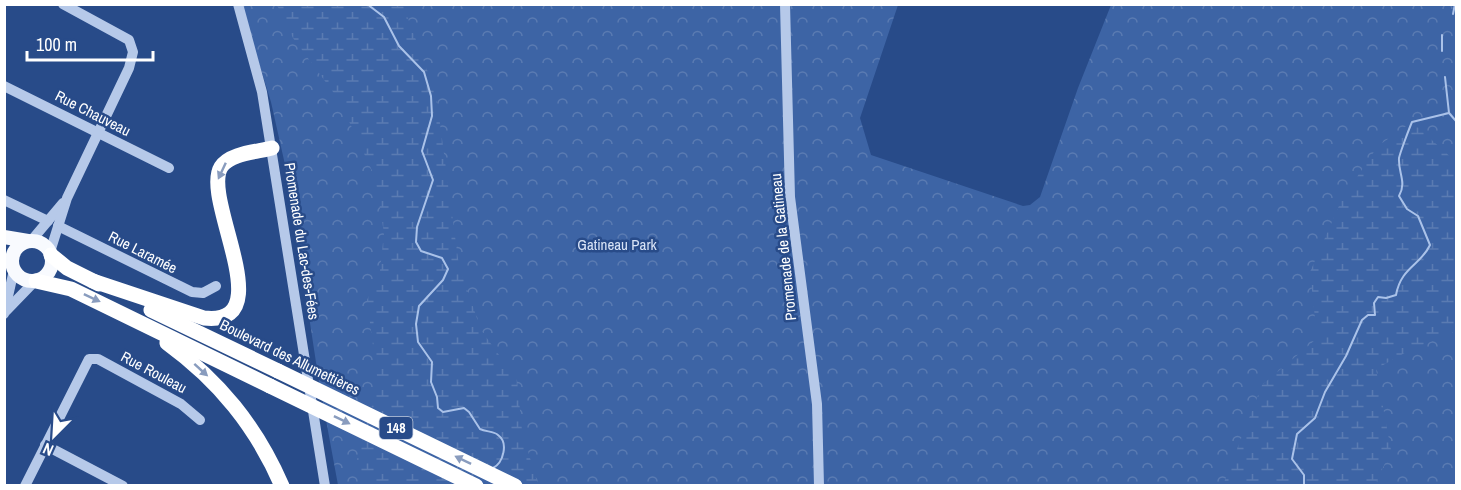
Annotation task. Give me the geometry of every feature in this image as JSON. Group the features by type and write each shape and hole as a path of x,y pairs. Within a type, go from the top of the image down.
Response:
{"highway":[{"path":"93,281 204,318 218,319 229,314 236,304 240,288 218,192 219,172 226,162 236,157 272,148"},
{"name":"Boulevard des Allumettières","path":"51,254 67,267 93,281 515,486"},
{"name":"148","path":"36,281 71,289 476,486"},
{"path":"120,312 184,355 224,392 254,431 282,486"}],"main road":[{"path":"4,237 30,241 44,245 51,254 50,272 36,281 20,278 10,266 13,254 22,244 30,241"}],"street":[{"path":"30,241 53,223 67,198 129,68 133,47 126,38 63,4"},
{"name":"Promenade du Lac-des-Fées","path":"238,4 262,92 325,486"},
{"name":"Promenade de la Gatineau","path":"785,4 790,197 818,404 819,486"},
{"name":"Rue Chauveau","path":"4,86 169,168"},
{"name":"Rue Laramée","path":"4,200 192,292 203,293 216,286"},
{"path":"51,254 53,223"},
{"path":"5,313 10,266"},
{"path":"5,313 36,281"},
{"name":"Rue Rouleau","path":"45,445 89,359 98,359 181,404 200,420"},
{"path":"25,486 45,445 123,486"}],"green space":[{"name":"Gatineau Park","path":"241,5 898,5 860,118 871,155 1023,206 1030,205 1040,197 1078,88 1111,5 1456,5 1456,485 338,485 319,382 288,178 271,102"},
{"path":"277,5 403,5 436,94 459,266 481,330 517,380 522,431 538,485 361,485 357,459 378,384 367,300 380,271 384,233 375,177 339,100 293,38"},
{"path":"1412,122 1456,162 1456,329 1376,369 1391,450 1375,485 1223,485 1262,385 1321,335 1315,318 1310,272 1342,199 1378,146"}],"waterway":[{"path":"367,4 384,17 399,46 424,72 431,96 432,116 422,151 433,180 417,227 416,242 421,251 442,258 448,269 443,280 419,306 416,324 418,342 432,362 431,382 437,397 438,408 443,412 464,408 480,429 494,433 501,439 504,448 502,457 493,468"},
{"path":"1453,14 1455,4"},
{"path":"1442,35 1442,51"},
{"path":"1445,77 1449,113 1456,121"},
{"path":"1304,486 1304,475 1292,459 1297,434 1315,418 1325,392 1346,356 1362,320 1368,315 1375,315 1374,303 1378,297 1386,298 1396,295 1402,278 1430,245 1418,216 1407,209 1399,196 1402,186 1399,158 1412,122 1449,113"}]}
